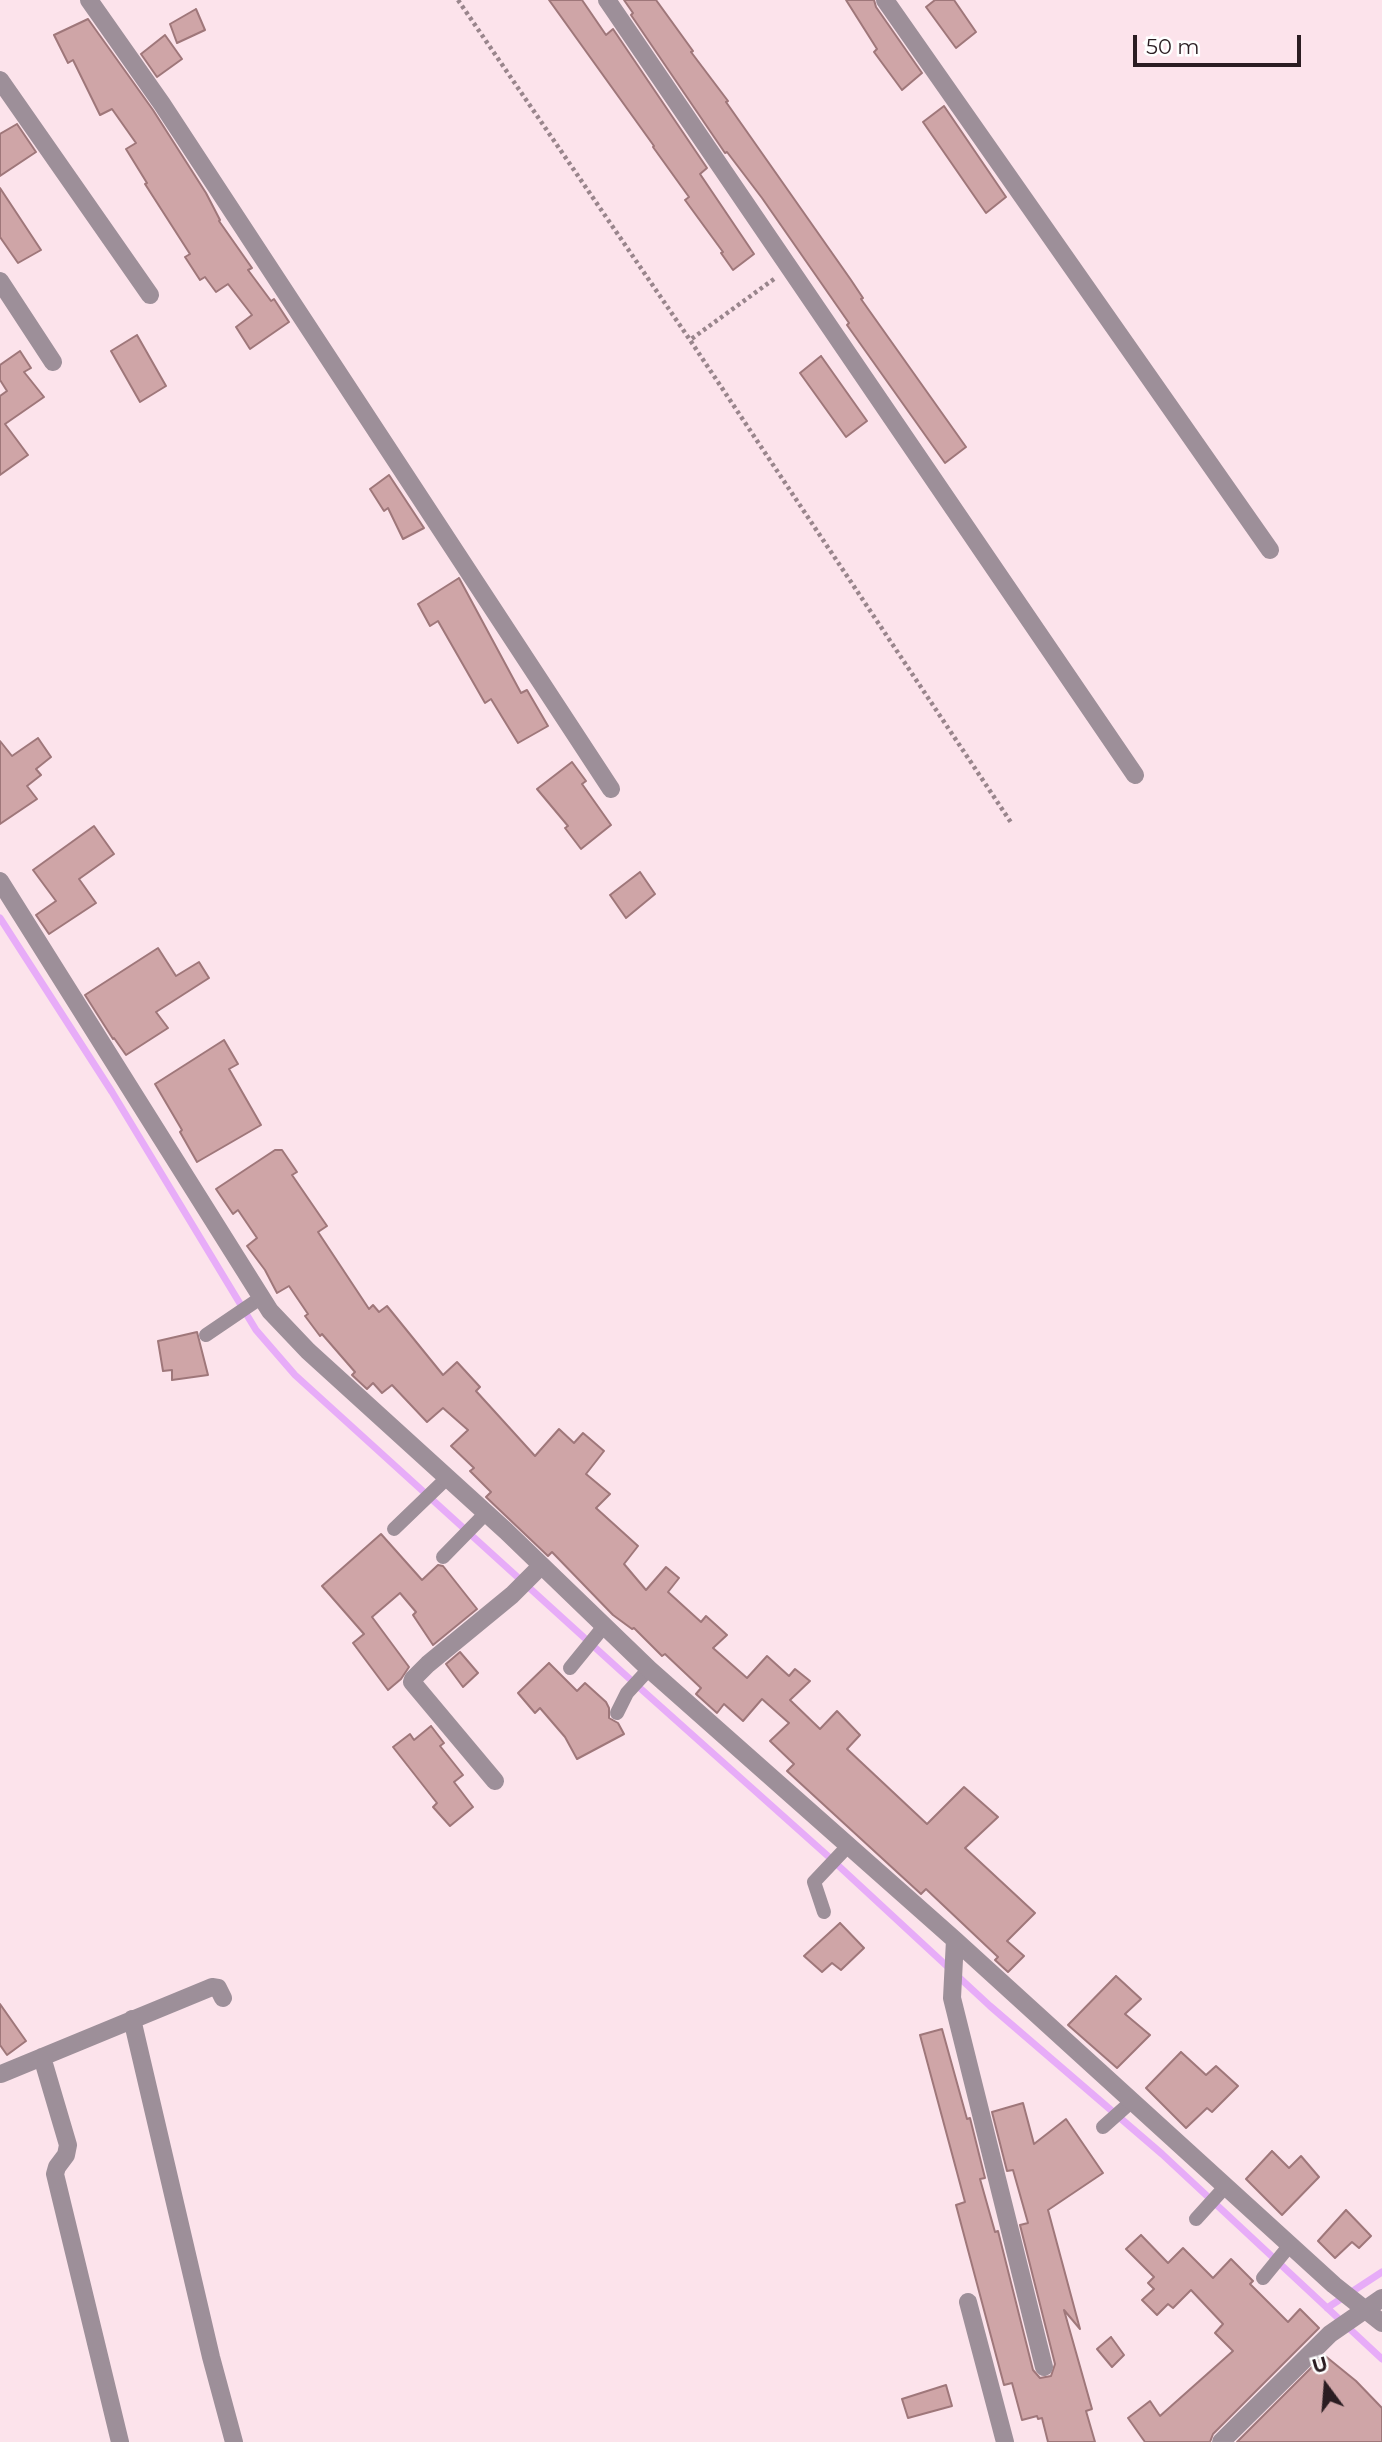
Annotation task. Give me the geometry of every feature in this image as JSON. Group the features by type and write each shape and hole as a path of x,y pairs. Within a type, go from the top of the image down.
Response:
{"street":[{"path":"89,0 162,104 611,789"},
{"path":"607,0 1135,775"},
{"path":"885,0 1269,550"},
{"path":"0,80 150,295"},
{"path":"0,281 53,362"},
{"path":"0,881 258,1300 442,1482 601,1630 644,1674 955,1942 1126,2107 1286,2250 1334,2285 1359,2309 1382,2323"},
{"path":"495,1781 412,1682 417,1673 516,1591 536,1571"},
{"path":"955,1942 952,1998 1044,2368"},
{"path":"0,2074 212,1987 218,1988 223,1998"},
{"path":"132,2019 233,2442"},
{"path":"42,2057 68,2146 55,2174 120,2442"},
{"path":"1221,2442 1330,2334 1359,2309 1382,2298"},
{"path":"968,2302 1005,2442"}],"lane":[{"path":"206,1335 258,1300"},
{"path":"394,1529 442,1482"},
{"path":"443,1557 481,1518"},
{"path":"570,1668 601,1630"},
{"path":"617,1713 626,1693 644,1674"},
{"path":"824,1912 814,1882 845,1849"},
{"path":"1105,2125 1126,2107"},
{"path":"1199,2215 1222,2191"},
{"path":"1266,2274 1286,2250"}],"path":[{"path":"458,0 690,340 1012,824"},
{"path":"690,340 789,268"}],"building":[{"path":"549,0 582,0 606,35 613,29 707,168 700,174 754,254 733,270 685,200 689,197"},
{"path":"624,0 656,0 728,101 726,102 851,280 863,298 861,299 966,447 945,463 847,325 849,323 762,198 727,152 725,153 631,15 633,13"},
{"path":"846,0 874,0 876,7 922,73 902,90 874,52 877,49"},
{"path":"935,0 954,0 976,32 956,48 926,7"},
{"path":"196,9 205,30 177,43 170,24"},
{"path":"88,19 153,110 206,193 219,221 252,268 248,270 271,301 274,299 289,322 250,349 236,327 252,315 228,284 216,292 205,277 200,280 185,257 190,254 126,149 136,143 112,109 100,115 73,60 68,63 54,35"},
{"path":"165,35 182,59 157,77 141,54"},
{"path":"944,106 1006,197 986,213 923,122"},
{"path":"17,124 36,152 0,176 0,134"},
{"path":"0,188 41,250 18,263 0,237"},
{"path":"137,335 166,386 140,402 111,351"},
{"path":"20,351 31,368 24,372 44,397 5,424 28,455 0,475 0,396 7,391 0,380 0,365"},
{"path":"821,356 867,421 846,437 800,373"},
{"path":"389,475 424,528 403,539 388,508 384,511 370,489"},
{"path":"459,578 521,693 527,690 548,726 518,743 491,699 485,703 438,621 430,626 418,604"},
{"path":"38,738 51,757 36,769 41,775 27,786 37,799 0,824 0,741 12,756"},
{"path":"572,762 586,781 582,784 611,825 581,849 565,828 568,826 537,789"},
{"path":"94,826 114,854 79,879 96,903 49,934 36,915 56,901 33,870"},
{"path":"640,872 655,894 626,918 610,895"},
{"path":"158,948 176,976 199,962 209,978 156,1012 168,1028 126,1055 85,995"},
{"path":"224,1040 238,1064 229,1069 261,1125 197,1162 155,1084"},
{"path":"275,1150 282,1150 297,1172 292,1175 327,1226 318,1232 369,1309 373,1305 379,1312 387,1306 443,1375 457,1362 480,1387 476,1391 535,1456 559,1429 574,1443 583,1433 604,1451 586,1474 610,1494 596,1508 638,1546 624,1564 646,1590 666,1567 679,1578 668,1592 701,1622 706,1616 727,1635 713,1648 747,1678 767,1656 789,1676 795,1669 810,1681 790,1700 820,1729 837,1711 860,1735 847,1749 927,1824 964,1787 998,1817 965,1848 1035,1913 1007,1941 1024,1956 1008,1972 995,1960 998,1957 926,1889 921,1894 787,1771 794,1764 770,1741 789,1723 762,1699 743,1721 724,1704 717,1713 696,1694 701,1688 665,1654 662,1656 634,1628 613,1615 552,1552 548,1556 486,1497 491,1492 470,1471 474,1468 451,1446 468,1430 443,1408 427,1422 392,1385 382,1393 373,1383 367,1389 352,1375 355,1372 322,1334 320,1336 305,1316 308,1314 289,1286 277,1293 265,1270 247,1246 257,1238 238,1210 233,1214 216,1189"},
{"path":"197,1332 208,1375 172,1380 172,1370 163,1371 158,1341"},
{"path":"381,1534 422,1580 438,1565 443,1566 477,1609 433,1645 413,1615 416,1612 400,1593 372,1617 409,1667 401,1679 388,1690 353,1643 364,1634 322,1586"},
{"path":"460,1652 478,1673 463,1687 446,1664"},
{"path":"549,1663 577,1691 585,1683 606,1702 609,1718 618,1723 624,1734 577,1759 565,1737 540,1708 535,1713 518,1693"},
{"path":"431,1726 444,1743 440,1746 463,1775 454,1782 473,1807 450,1826 433,1807 437,1803 393,1747 410,1734 414,1740"},
{"path":"840,1923 864,1948 841,1970 832,1963 822,1972 804,1956"},
{"path":"1116,1976 1141,1999 1125,2014 1150,2035 1117,2068 1068,2025"},
{"path":"0,2004 26,2041 7,2055 0,2045"},
{"path":"942,2029 967,2119 970,2118 985,2178 980,2179 995,2232 998,2231 1033,2370 1040,2378 1051,2376 1055,2364 1020,2225 1028,2223 1013,2170 1007,2171 992,2112 1023,2103 1034,2144 1066,2119 1103,2173 1048,2210 1080,2329 1064,2310 1092,2409 1086,2411 1095,2442 1048,2442 1042,2418 1038,2419 1037,2416 1022,2420 1012,2383 1004,2385 956,2205 965,2202 920,2035"},
{"path":"1181,2052 1206,2075 1216,2066 1238,2086 1212,2112 1207,2108 1186,2128 1146,2088"},
{"path":"1272,2151 1289,2168 1301,2156 1319,2177 1282,2215 1246,2179"},
{"path":"1346,2210 1371,2236 1359,2248 1352,2242 1335,2258 1318,2241"},
{"path":"1141,2235 1168,2263 1183,2248 1213,2278 1231,2259 1253,2281 1250,2284 1288,2322 1300,2309 1319,2328 1213,2434 1210,2442 1145,2442 1128,2418 1150,2401 1160,2416 1233,2351 1215,2333 1223,2324 1191,2290 1173,2308 1168,2304 1157,2315 1142,2300 1154,2289 1148,2283 1154,2277 1126,2249"},
{"path":"1111,2337 1124,2355 1112,2367 1097,2349"},
{"path":"1324,2355 1356,2381 1382,2408 1382,2442 1237,2442"},
{"path":"946,2385 952,2406 908,2418 902,2399"}],"waterway":[{"path":"0,918 112,1092 256,1330 295,1375 990,2006 1162,2154 1382,2359"},
{"path":"1327,2308 1382,2272"}]}
